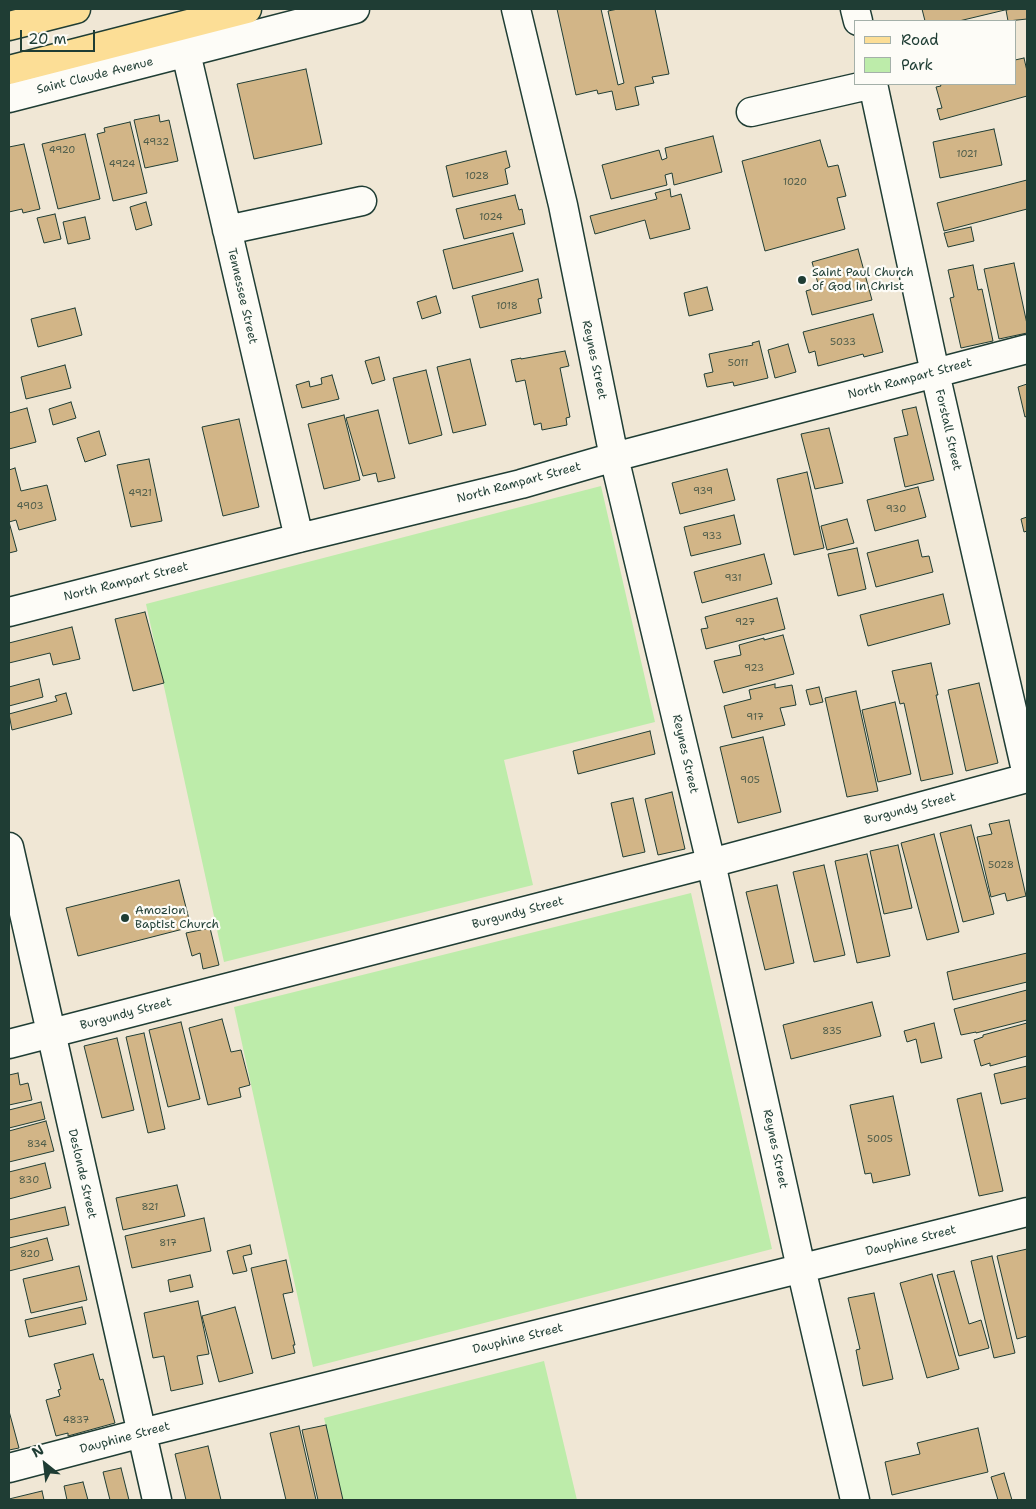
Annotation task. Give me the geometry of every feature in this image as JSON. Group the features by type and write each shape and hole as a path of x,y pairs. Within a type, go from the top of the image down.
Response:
{"main road":[{"path":"9,26 76,9"},
{"path":"9,70 247,9"}],"street":[{"name":"Saint Claude Avenue","path":"9,98 355,9"},
{"name":"Reynes Street","path":"516,9 563,205 614,457 711,862 801,1268 855,1500"},
{"name":"Tennessee Street","path":"186,53 299,538"},
{"path":"752,112 869,85"},
{"name":"Forstall Street","path":"873,85 935,373 1027,776"},
{"path":"227,230 362,202"},
{"name":"North Rampart Street","path":"9,612 521,484 614,457 1027,349"},
{"name":"Burgundy Street","path":"9,1044 711,862 1027,776"},
{"name":"Deslonde Street","path":"9,847 157,1500"},
{"name":"Dauphine Street","path":"9,1468 142,1433 1027,1212"}],"green space":[{"path":"601,486 655,722 504,760 533,885 224,962 146,604"},
{"path":"691,893 772,1249 313,1367 234,1007"},
{"path":"544,1361 577,1500 343,1500 324,1418"}],"building":[{"path":"557,9 601,9 618,85 624,83 608,11 618,9 655,9 669,74 652,77 654,83 635,87 639,105 616,110 612,91 598,94 597,90 576,95"},
{"path":"922,9 1009,9 963,20 925,20"},
{"path":"1027,9 1027,19 1008,20 1006,10"},
{"path":"1024,58 1027,71 1027,96 940,120 937,109 942,108 936,87 940,85 1016,85 1016,60"},
{"path":"306,69 322,144 254,159 237,84"},
{"path":"159,115 160,122 169,120 178,161 145,168 134,120"},
{"path":"130,122 147,193 113,201 97,134 105,132 104,128"},
{"path":"994,129 1002,165 940,178 933,142"},
{"path":"85,134 100,199 58,209 42,144"},
{"path":"713,136 722,172 674,185 672,173 665,175 667,185 611,199 602,165 659,150 662,160 667,158 665,148"},
{"path":"820,140 828,167 838,165 846,196 837,198 845,229 765,251 742,161"},
{"path":"24,144 40,209 23,213 22,209 9,212 9,147"},
{"path":"506,151 510,167 505,169 508,184 453,197 446,166"},
{"path":"1027,180 1027,209 944,231 937,203"},
{"path":"670,189 671,197 681,194 690,229 650,239 645,220 595,234 590,216 657,199 655,193"},
{"path":"515,195 519,210 522,209 525,224 464,239 456,209"},
{"path":"146,202 152,225 136,230 130,207"},
{"path":"55,214 61,239 44,243 37,218"},
{"path":"85,217 90,239 68,244 63,222"},
{"path":"971,227 974,241 948,247 944,233"},
{"path":"513,233 523,271 453,289 443,250"},
{"path":"858,249 872,300 812,315 806,291 819,287 812,262"},
{"path":"1014,263 1027,324 1027,333 999,339 984,269"},
{"path":"973,265 978,290 982,289 993,341 961,348 950,298 954,297 948,270"},
{"path":"538,279 542,298 538,299 541,313 480,328 472,296"},
{"path":"707,287 713,310 689,316 684,293"},
{"path":"436,296 441,313 422,319 417,302"},
{"path":"75,308 82,335 38,347 31,319"},
{"path":"873,314 883,352 864,357 863,354 818,366 815,351 809,353 803,332"},
{"path":"759,341 768,378 734,386 733,382 707,387 704,374 713,372 709,354 753,345 752,343"},
{"path":"788,344 796,372 775,378 768,350"},
{"path":"565,351 569,366 560,368 570,417 566,418 567,425 542,430 541,423 534,425 525,380 516,382 511,360"},
{"path":"379,357 385,380 372,384 365,361"},
{"path":"470,359 486,425 453,433 437,367"},
{"path":"65,365 71,388 26,399 21,377"},
{"path":"426,370 442,435 409,444 393,378"},
{"path":"332,375 339,399 302,408 296,385 309,381 310,387 322,384 321,378"},
{"path":"1027,384 1027,416 1025,417 1018,387"},
{"path":"71,402 76,418 53,425 49,409"},
{"path":"916,407 934,480 905,487 894,438 908,435 902,410"},
{"path":"27,408 36,442 9,449 9,413"},
{"path":"378,410 395,478 378,482 376,473 363,476 346,418"},
{"path":"344,415 360,480 324,489 308,424"},
{"path":"239,419 259,507 223,516 202,427"},
{"path":"829,428 843,483 815,489 801,434"},
{"path":"99,431 106,455 85,462 77,438"},
{"path":"149,459 162,521 131,527 117,465"},
{"path":"15,468 21,491 47,485 56,520 19,530 16,520 9,522 9,470"},
{"path":"727,469 735,500 680,514 672,483"},
{"path":"807,472 824,548 794,555 777,479"},
{"path":"918,487 926,517 875,531 867,500"},
{"path":"734,515 741,544 691,556 684,527"},
{"path":"1027,517 1027,531 1024,532 1021,519"},
{"path":"847,519 854,543 827,550 821,526"},
{"path":"9,522 17,551 9,553"},
{"path":"918,540 922,557 929,556 933,572 876,587 867,553"},
{"path":"857,548 866,589 838,596 828,554"},
{"path":"764,554 772,584 702,603 694,572"},
{"path":"943,594 950,624 868,646 860,615"},
{"path":"777,598 785,629 706,649 701,629 708,628 705,617"},
{"path":"145,612 164,683 133,691 115,619"},
{"path":"72,627 80,659 53,665 50,653 9,663 9,643"},
{"path":"783,635 794,674 723,693 714,661 741,655 739,645"},
{"path":"931,663 953,774 921,781 904,703 900,704 892,671"},
{"path":"39,679 43,697 9,706 9,687"},
{"path":"979,683 998,763 966,771 948,690"},
{"path":"775,684 775,688 792,685 796,705 780,708 785,725 732,738 724,706 751,699 749,690"},
{"path":"819,687 823,702 810,705 806,690"},
{"path":"856,691 878,791 847,797 825,698"},
{"path":"66,693 72,714 12,730 9,714 57,701 55,696"},
{"path":"895,702 911,774 878,782 862,710"},
{"path":"650,731 655,754 578,774 573,751"},
{"path":"763,737 781,812 738,823 720,747"},
{"path":"672,792 685,849 658,855 645,799"},
{"path":"633,798 645,852 623,857 611,803"},
{"path":"1009,820 1026,896 1007,901 1005,893 991,897 977,837 992,834 989,824"},
{"path":"971,825 994,914 963,922 940,833"},
{"path":"934,834 959,932 927,940 901,843"},
{"path":"898,845 912,908 884,914 870,851"},
{"path":"867,854 890,956 857,963 835,861"},
{"path":"824,865 845,955 814,962 793,872"},
{"path":"179,880 191,927 78,956 66,908"},
{"path":"777,885 794,963 765,970 746,892"},
{"path":"210,928 219,965 203,969 200,953 192,956 186,933"},
{"path":"1027,953 1027,982 953,1000 947,972"},
{"path":"1027,990 1027,1020 961,1035 954,1009"},
{"path":"872,1002 881,1036 791,1059 783,1025"},
{"path":"222,1019 231,1052 241,1050 250,1085 239,1088 241,1097 208,1105 189,1028"},
{"path":"181,1022 200,1099 168,1107 149,1030"},
{"path":"934,1023 942,1058 921,1063 916,1039 907,1042 904,1031"},
{"path":"1027,1023 1027,1056 990,1066 990,1063 981,1066 974,1040 983,1037 983,1035"},
{"path":"144,1033 165,1129 148,1133 126,1037"},
{"path":"117,1038 134,1110 102,1118 84,1046"},
{"path":"1027,1066 1027,1098 1001,1104 994,1074"},
{"path":"18,1073 20,1085 28,1083 32,1100 9,1105 9,1075"},
{"path":"981,1093 1003,1191 979,1196 957,1099"},
{"path":"893,1096 910,1175 873,1183 871,1173 865,1174 850,1105"},
{"path":"41,1102 45,1119 9,1128 9,1110"},
{"path":"46,1121 54,1151 9,1162 9,1131"},
{"path":"45,1163 51,1188 9,1199 9,1172"},
{"path":"177,1185 185,1216 123,1230 116,1198"},
{"path":"65,1207 69,1225 9,1238 9,1220"},
{"path":"204,1218 211,1251 132,1268 125,1236"},
{"path":"47,1238 53,1260 9,1271 9,1248"},
{"path":"250,1245 252,1254 243,1256 247,1271 233,1274 227,1251"},
{"path":"1027,1249 1027,1336 1017,1339 997,1256"},
{"path":"992,1256 1015,1353 994,1358 971,1261"},
{"path":"286,1260 293,1292 283,1294 295,1345 293,1345 295,1353 272,1359 251,1268"},
{"path":"79,1266 87,1300 31,1313 23,1279"},
{"path":"954,1271 969,1324 981,1320 989,1348 959,1356 937,1275"},
{"path":"932,1274 959,1369 927,1378 900,1283"},
{"path":"190,1275 193,1287 170,1292 168,1280"},
{"path":"874,1293 893,1379 863,1386 856,1350 860,1349 848,1298"},
{"path":"198,1301 209,1354 197,1356 203,1384 171,1391 164,1356 153,1358 144,1313"},
{"path":"82,1307 86,1324 29,1337 25,1320"},
{"path":"235,1307 253,1373 219,1382 202,1316"},
{"path":"93,1354 100,1380 103,1379 115,1423 68,1436 68,1433 56,1436 46,1400 60,1396 58,1390 61,1389 54,1364"},
{"path":"9,1411 19,1448 9,1450"},
{"path":"326,1425 343,1500 318,1500 302,1430"},
{"path":"299,1426 316,1500 286,1500 270,1433"},
{"path":"978,1428 988,1472 892,1495 885,1462 920,1454 917,1443"},
{"path":"208,1446 221,1500 186,1500 175,1454"},
{"path":"121,1468 129,1500 110,1500 103,1472"},
{"path":"1004,1473 1012,1500 998,1500 991,1477"},
{"path":"83,1482 88,1500 67,1500 64,1486"},
{"path":"42,1491 44,1500 9,1500 9,1499"}],"place":[{"name":"Saint Paul Church of God in Christ","path":"802,280"},
{"name":"Amozion Baptist Church","path":"125,918"}]}
